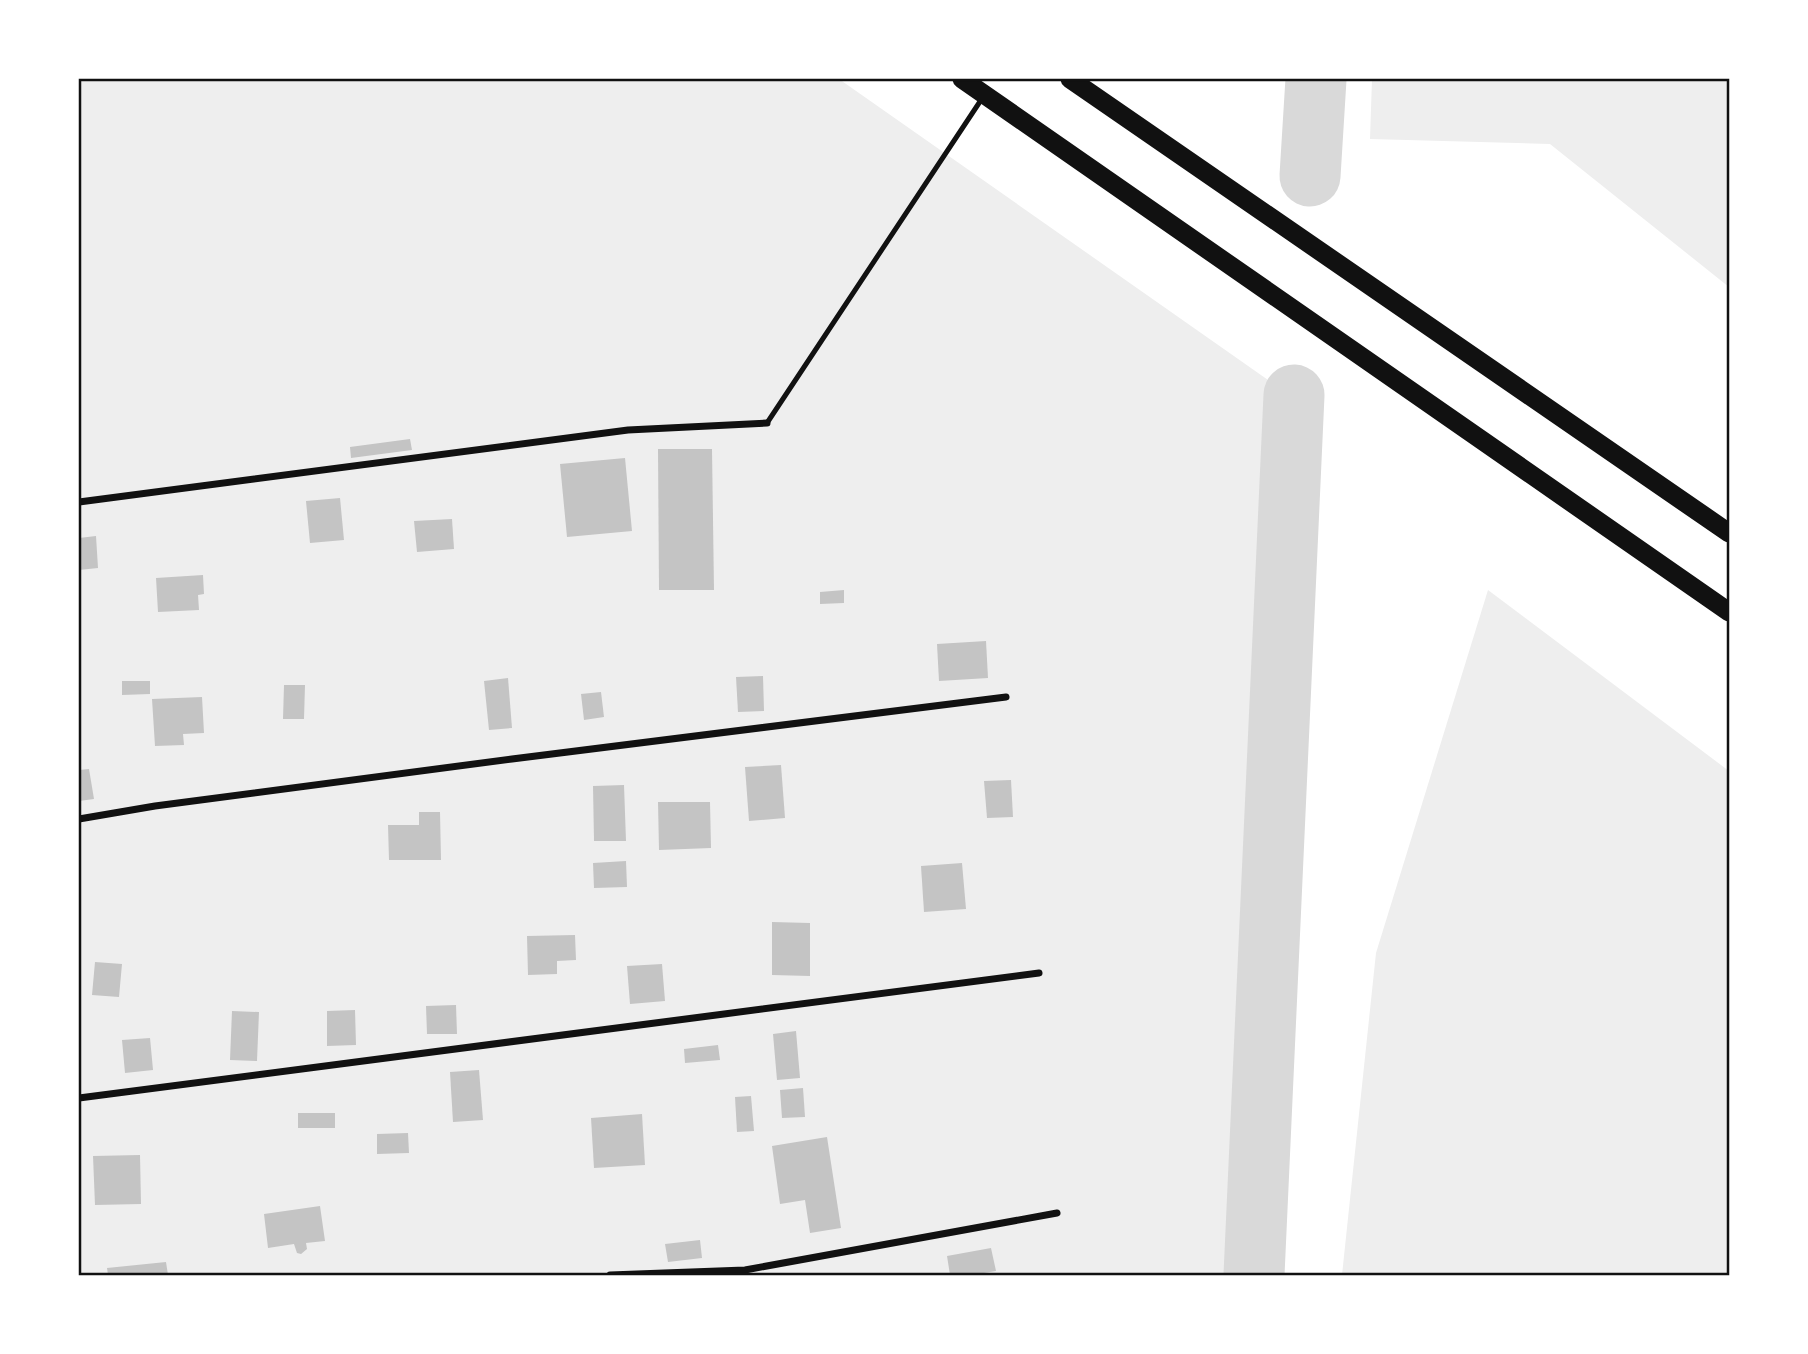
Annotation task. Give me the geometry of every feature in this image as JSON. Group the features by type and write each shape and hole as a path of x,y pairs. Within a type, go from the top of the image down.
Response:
{"highway":[{"path":"962,79 1729,612"},
{"path":"1070,79 1729,533"}],"street":[{"path":"79,502 628,430 767,423"},
{"path":"79,819 155,806 498,760 1006,696"},
{"path":"79,1098 1039,973"},
{"path":"610,1275 745,1270 1057,1213"}],"lane":[{"path":"767,423 985,94"}],"shaded area":[{"path":"79,79 839,79 1278,387 1240,1275 79,1275"},
{"path":"1372,79 1729,79 1729,287 1550,144 1370,139"},
{"path":"1488,590 1729,771 1729,1275 1342,1275 1376,953"}],"building":[{"path":"410,439 412,450 351,458 350,447"},
{"path":"658,449 712,449 714,590 659,590"},
{"path":"625,458 632,531 567,537 560,464"},
{"path":"340,498 344,540 310,543 306,501"},
{"path":"452,519 454,549 417,552 414,521"},
{"path":"96,536 98,568 79,570 79,538"},
{"path":"203,575 204,594 198,595 199,610 158,612 156,578"},
{"path":"844,590 844,603 820,604 820,592"},
{"path":"986,641 988,678 939,681 937,644"},
{"path":"763,676 764,711 738,712 736,677"},
{"path":"508,678 512,728 489,730 484,681"},
{"path":"122,681 150,681 150,694 122,695"},
{"path":"284,685 305,685 304,719 283,719"},
{"path":"601,692 604,717 584,720 581,694"},
{"path":"202,697 204,733 183,734 184,745 155,746 152,699"},
{"path":"781,765 785,818 749,821 745,767"},
{"path":"89,769 94,799 79,801 79,770"},
{"path":"1011,780 1013,817 987,818 984,781"},
{"path":"624,785 626,841 594,841 593,786"},
{"path":"658,802 710,802 711,848 659,850"},
{"path":"419,812 440,812 441,860 389,860 388,825 419,825"},
{"path":"626,861 627,887 594,888 593,863"},
{"path":"962,863 966,909 924,912 921,866"},
{"path":"772,922 810,923 810,976 772,975"},
{"path":"575,935 576,960 557,961 557,974 528,975 527,936"},
{"path":"95,962 122,964 119,997 92,995"},
{"path":"662,964 665,1001 630,1004 627,966"},
{"path":"456,1005 457,1034 427,1034 426,1006"},
{"path":"355,1010 356,1045 327,1046 327,1011"},
{"path":"232,1011 259,1012 257,1061 230,1060"},
{"path":"796,1031 800,1078 777,1080 773,1034"},
{"path":"150,1038 153,1070 125,1073 122,1040"},
{"path":"718,1045 720,1060 685,1063 684,1049"},
{"path":"479,1070 483,1120 453,1122 450,1072"},
{"path":"803,1088 805,1117 782,1118 780,1090"},
{"path":"751,1096 754,1131 737,1132 735,1097"},
{"path":"298,1113 335,1113 335,1128 298,1128"},
{"path":"642,1114 645,1165 594,1168 591,1118"},
{"path":"408,1133 409,1153 377,1154 377,1134"},
{"path":"827,1137 841,1228 810,1233 805,1200 780,1204 772,1146"},
{"path":"140,1155 141,1204 95,1205 93,1156"},
{"path":"320,1206 325,1241 306,1243 307,1249 301,1254 297,1253 294,1244 268,1248 264,1214"},
{"path":"700,1240 702,1258 668,1262 665,1244"},
{"path":"991,1248 996,1271 950,1275 947,1256"},
{"path":"166,1262 168,1275 108,1275 107,1268"}],"waterway":[{"path":"1310,176 1316,79"},
{"path":"1254,1275 1294,395"}]}
